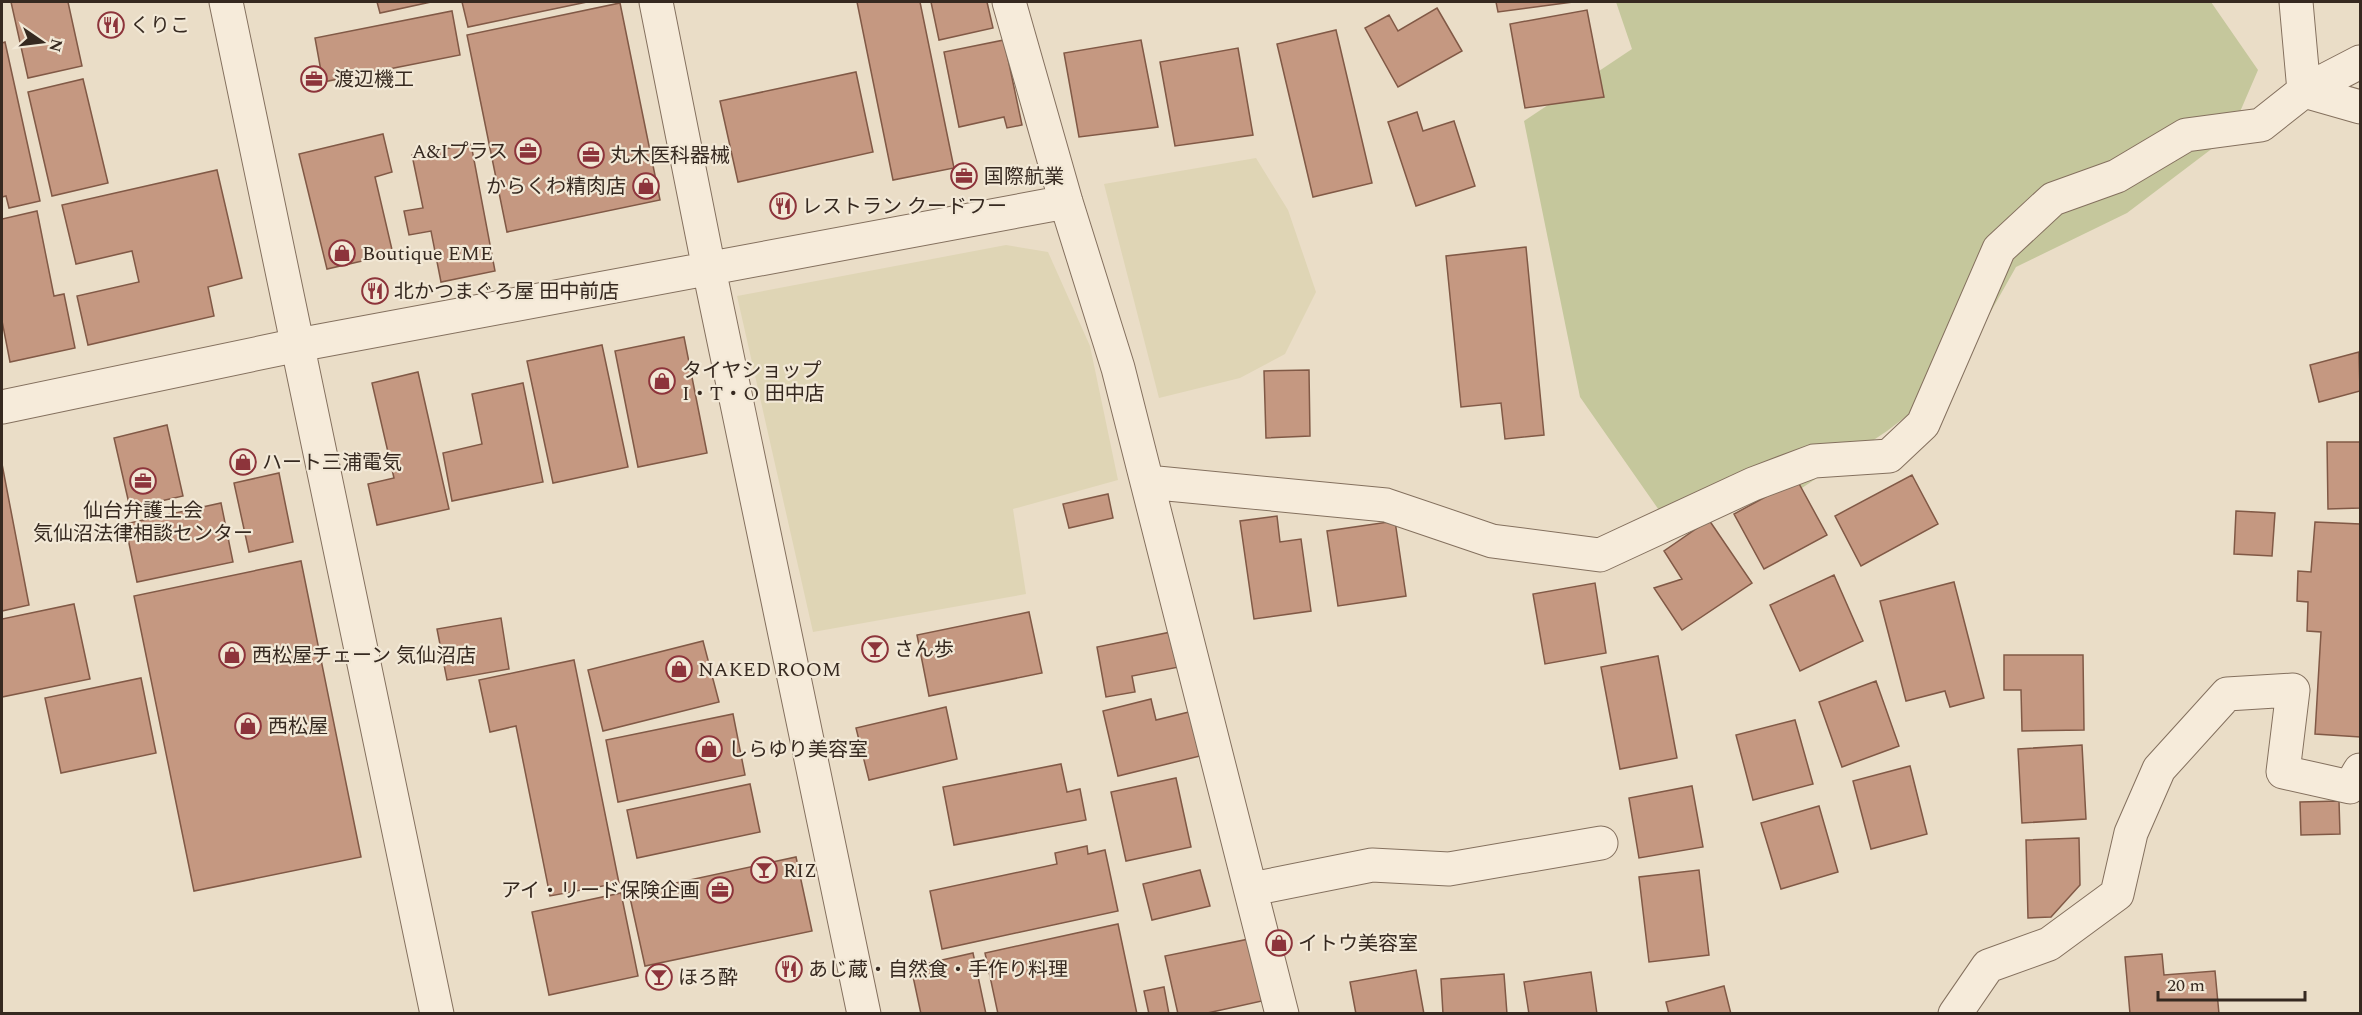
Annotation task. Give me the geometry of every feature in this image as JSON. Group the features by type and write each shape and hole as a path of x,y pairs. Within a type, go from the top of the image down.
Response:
{"street":[{"path":"226,2 437,1014"},
{"path":"656,2 864,1014"},
{"path":"1011,2 1066,202 1118,368 1282,1014"},
{"path":"2296,2 2304,91"},
{"path":"1147,482 1386,505 1492,541 1600,555 1753,484 1814,460 1889,456 1923,424 1999,249 2054,199 2117,176 2186,135 2261,125 2304,91 2361,62"},
{"path":"2304,91 2361,107"},
{"path":"2,407 298,345 1066,202"},
{"path":"1955,1014 1988,966 2049,944 2117,894 2131,833 2159,770 2227,694 2293,690 2283,772 2350,787 2361,770"},
{"path":"1252,889 1372,865 1449,869 1601,843"}],"shaded area":[{"path":"1256,158 1288,210 1316,292 1285,354 1240,378 1159,398 1104,184"},
{"path":"1006,245 1048,252 1090,346 1118,480 1013,509 1026,594 813,632 737,296"}],"green space":[{"path":"1616,2 2211,2 2258,70 2230,135 2127,213 2016,267 1951,382 1887,431 1787,498 1661,513 1580,397 1524,121 1632,49"}],"building":[{"path":"11,2 68,2 82,66 28,78"},
{"path":"377,2 431,2 380,13"},
{"path":"462,2 587,2 468,27"},
{"path":"857,2 920,2 954,168 893,180"},
{"path":"931,2 987,2 993,28 939,40"},
{"path":"1496,2 1573,2 1498,12"},
{"path":"620,3 660,200 507,232 467,35"},
{"path":"1437,8 1462,51 1398,87 1365,28 1389,15 1398,31"},
{"path":"1587,10 1604,97 1525,108 1510,24"},
{"path":"452,11 460,55 323,82 315,38"},
{"path":"1336,30 1372,183 1313,197 1277,44"},
{"path":"1004,40 1022,125 1007,128 1004,117 959,127 944,52"},
{"path":"1141,40 1158,127 1079,137 1064,53"},
{"path":"5,42 40,201 9,208 6,196 2,197 2,43"},
{"path":"1238,48 1253,135 1175,146 1160,62"},
{"path":"856,72 873,152 738,182 720,101"},
{"path":"83,79 108,183 52,196 28,92"},
{"path":"1417,112 1423,131 1454,121 1475,186 1416,206 1388,122"},
{"path":"383,134 392,172 375,177 393,254 327,269 299,154"},
{"path":"471,144 495,271 441,282 431,231 409,235 404,211 423,208 412,155"},
{"path":"217,170 242,278 208,287 214,316 88,345 77,296 139,282 132,251 76,264 62,205"},
{"path":"37,211 54,296 64,294 75,348 10,362 2,321 2,219"},
{"path":"1526,247 1544,435 1505,439 1501,403 1461,407 1446,256"},
{"path":"684,337 707,453 638,467 615,351"},
{"path":"602,345 628,467 553,483 527,361"},
{"path":"2359,352 2360,391 2319,402 2310,365"},
{"path":"1309,370 1310,436 1266,438 1264,371"},
{"path":"418,372 449,509 377,525 368,484 394,478 372,383"},
{"path":"523,383 543,482 452,501 443,453 482,444 472,394"},
{"path":"167,425 183,496 130,508 114,438"},
{"path":"2327,442 2360,442 2360,508 2328,509"},
{"path":"2,464 29,605 2,611"},
{"path":"279,473 293,542 249,552 234,483"},
{"path":"1912,475 1938,524 1861,566 1835,516"},
{"path":"1797,480 1827,535 1764,569 1734,514"},
{"path":"1108,494 1113,518 1069,528 1063,504"},
{"path":"221,503 233,562 137,582 125,524"},
{"path":"2236,511 2275,513 2272,556 2234,554"},
{"path":"1277,516 1280,542 1301,539 1311,611 1254,619 1240,521"},
{"path":"1709,520 1752,583 1682,630 1654,588 1682,579 1664,551"},
{"path":"1395,521 1406,596 1338,606 1327,531"},
{"path":"2315,522 2360,524 2360,737 2315,734 2321,632 2307,631 2308,602 2297,601 2298,571 2311,572"},
{"name":"西松屋","path":"301,561 361,857 194,891 134,596"},
{"path":"1834,575 1863,641 1800,671 1770,605"},
{"path":"1954,582 1984,698 1950,707 1945,691 1906,701 1880,601"},
{"path":"1595,583 1606,653 1545,664 1533,594"},
{"path":"74,604 90,679 2,697 2,619"},
{"path":"1029,612 1042,673 929,696 917,635"},
{"path":"501,618 509,669 447,680 437,629"},
{"path":"1171,632 1179,667 1132,676 1135,692 1106,697 1097,647"},
{"path":"703,641 719,702 603,731 588,670"},
{"path":"2004,655 2083,655 2084,730 2022,731 2021,690 2004,690"},
{"path":"1658,656 1677,758 1620,769 1601,667"},
{"path":"574,660 619,883 550,896 516,726 490,732 479,680"},
{"path":"141,678 156,753 61,773 45,698"},
{"path":"1876,681 1899,746 1842,767 1819,702"},
{"path":"1151,699 1156,720 1189,712 1200,756 1118,776 1103,711"},
{"path":"946,707 957,759 869,780 856,728"},
{"path":"733,714 745,775 618,802 606,740"},
{"path":"1795,720 1813,784 1753,800 1736,735"},
{"path":"2082,745 2086,819 2022,823 2018,749"},
{"path":"1061,764 1067,792 1080,789 1086,820 954,845 943,787"},
{"path":"1910,766 1927,834 1871,849 1853,781"},
{"path":"1176,778 1191,847 1126,861 1111,792"},
{"path":"750,784 760,832 637,858 627,810"},
{"path":"1692,786 1703,847 1639,858 1629,798"},
{"path":"2339,801 2340,834 2301,835 2300,802"},
{"path":"1819,806 1838,872 1781,889 1761,823"},
{"path":"2079,838 2080,885 2051,917 2028,918 2026,840"},
{"path":"1087,846 1088,854 1105,850 1118,911 942,949 930,891 1057,864 1055,853"},
{"path":"796,857 812,931 645,966 629,893"},
{"path":"1200,870 1210,906 1152,920 1143,884"},
{"path":"1699,870 1709,955 1649,962 1639,877"},
{"path":"621,893 638,976 549,995 532,912"},
{"path":"1118,924 1137,1014 998,1014 985,953"},
{"path":"1249,939 1262,1001 1203,1014 1178,1014 1165,956"},
{"path":"973,953 986,1014 921,1014 911,967"},
{"path":"2162,954 2164,975 2215,971 2219,1014 2130,1014 2125,957"},
{"path":"1416,970 1424,1014 1356,1014 1350,982"},
{"path":"1591,972 1597,1014 1529,1014 1524,982"},
{"path":"1504,974 1507,1014 1443,1014 1441,979"},
{"path":"1724,986 1731,1014 1669,1014 1666,1002"},
{"path":"1164,987 1169,1014 1149,1014 1144,991"}],"place":[{"name":"くりこ","path":"111,25"},
{"name":"渡辺機工","path":"314,79"},
{"name":"A&Iプラス","path":"528,151"},
{"name":"丸木医科器械","path":"591,155"},
{"name":"国際航業","path":"964,176"},
{"name":"からくわ精肉店","path":"646,186"},
{"name":"レストラン クードフー","path":"783,206"},
{"name":"Boutique EME","path":"342,253"},
{"name":"北かつまぐろ屋 田中前店","path":"375,291"},
{"name":"タイヤショップ I・T・O 田中店","path":"662,381"},
{"name":"ハート三浦電気","path":"243,462"},
{"name":"仙台弁護士会 気仙沼法律相談センター","path":"143,481"},
{"name":"さん歩","path":"875,649"},
{"name":"西松屋チェーン 気仙沼店","path":"232,655"},
{"name":"NAKED ROOM","path":"679,669"},
{"name":"西松屋","path":"248,726"},
{"name":"しらゆり美容室","path":"709,749"},
{"name":"RIZ","path":"764,870"},
{"name":"アイ・リード保険企画","path":"720,890"},
{"name":"イトウ美容室","path":"1279,943"},
{"name":"あじ蔵・自然食・手作り料理","path":"789,969"},
{"name":"ほろ酔","path":"659,977"}]}
